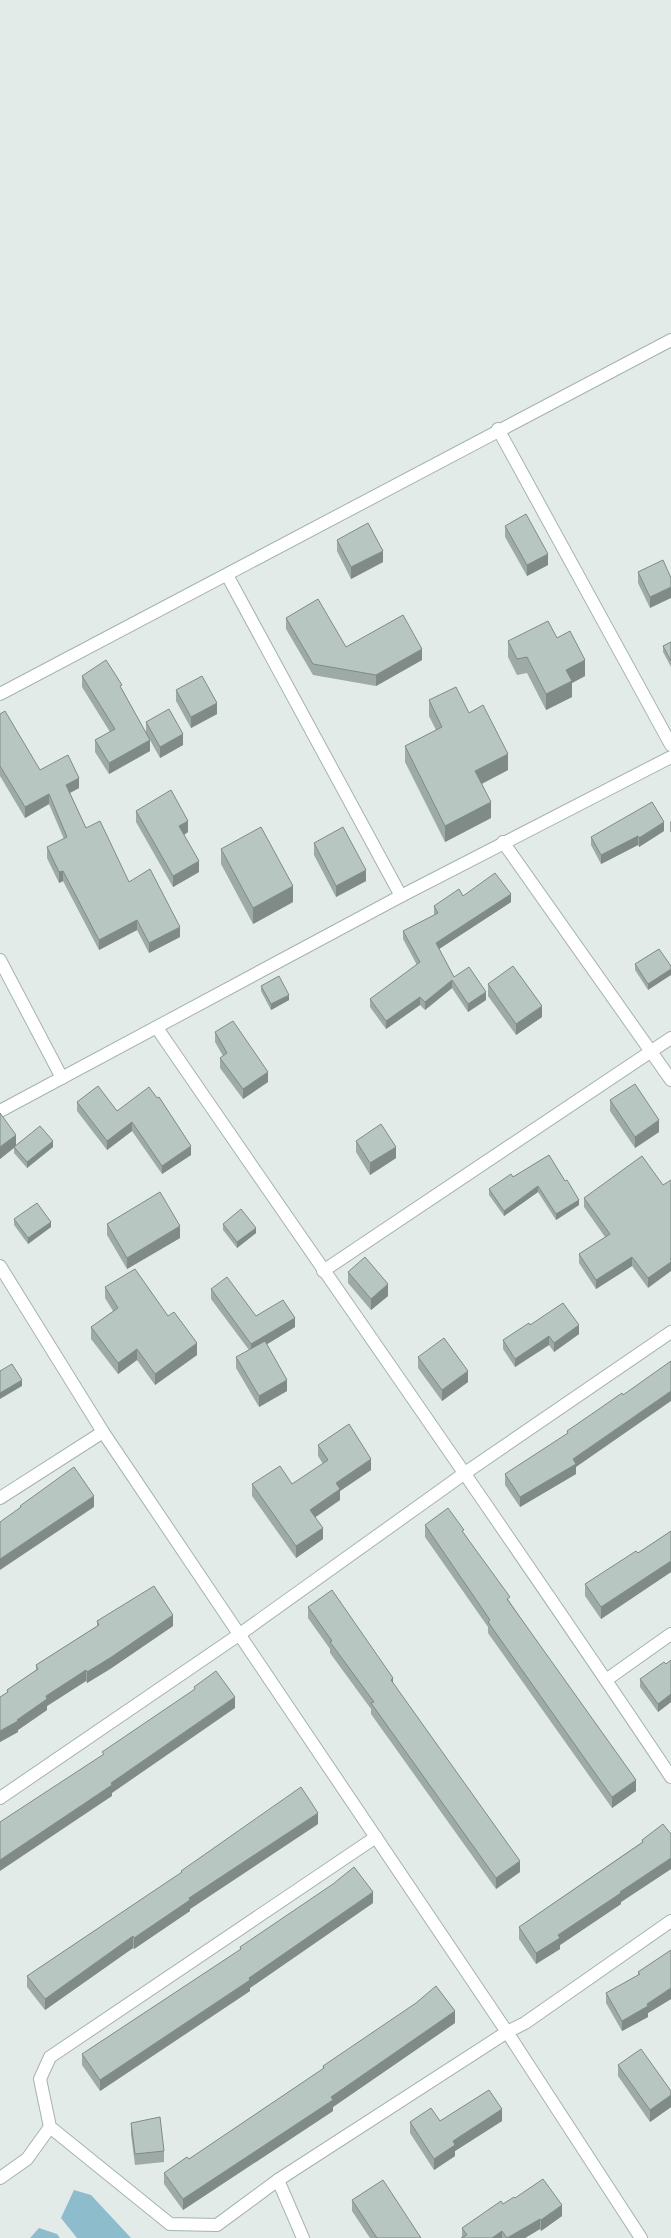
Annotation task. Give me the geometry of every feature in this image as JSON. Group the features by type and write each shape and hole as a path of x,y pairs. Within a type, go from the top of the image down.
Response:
{"street":[{"path":"0,694 227,575 498,429 671,340"},
{"path":"498,429 671,745"},
{"path":"227,575 401,896"},
{"path":"0,1112 503,842 671,757"},
{"path":"503,842 671,1080"},
{"path":"0,960 62,1078"},
{"path":"157,1028 323,1271 465,1473 671,1777"},
{"path":"323,1271 671,1038"},
{"path":"0,1266 103,1432 507,2032 641,2238"},
{"path":"0,1798 240,1634 465,1473 671,1332"},
{"path":"0,1498 103,1432"},
{"path":"606,1680 671,1634"},
{"path":"376,1837 50,2057 40,2079 50,2127 170,2224 217,2225 278,2180 507,2032 525,2023 671,1920"},
{"path":"0,2178 27,2159 50,2127"},
{"path":"278,2180 303,2238"}],"water":[{"path":"74,2190 91,2195 131,2238 77,2238 61,2218"},
{"path":"39,2228 57,2234 60,2238 30,2238"}],"building":[{"path":"526,514 548,554 527,565 505,526"},
{"path":"368,523 383,551 351,567 337,540"},
{"path":"663,560 671,578 671,587 650,597 638,572"},
{"path":"318,599 346,647 403,615 422,649 376,675 313,664 286,618"},
{"path":"548,621 557,638 570,631 585,660 566,670 572,681 546,694 527,657 517,659 508,641"},
{"path":"671,642 671,661 663,646"},
{"path":"106,660 122,685 120,686 150,740 109,763 95,740 115,729 82,676"},
{"path":"202,676 217,703 191,717 176,690"},
{"path":"456,687 469,713 483,705 508,754 475,771 491,802 445,826 405,746 442,727 429,700"},
{"path":"169,709 183,734 160,747 146,722"},
{"path":"5,711 40,770 68,755 79,778 66,785 86,828 100,821 129,882 150,869 180,927 149,943 137,920 99,940 63,871 59,872 47,847 67,837 49,794 25,807 0,766 0,714"},
{"path":"171,790 188,821 179,826 199,861 173,876 136,811"},
{"path":"652,802 664,822 639,838 638,836 601,855 591,837"},
{"path":"261,827 293,886 253,908 221,849"},
{"path":"343,827 366,870 336,886 314,843"},
{"path":"495,873 511,894 436,943 454,977 469,967 486,992 468,1004 452,980 425,1002 420,997 386,1021 370,999 420,962 403,931 438,913 434,906 459,889 463,896"},
{"path":"659,949 671,966 671,969 648,984 635,964"},
{"path":"513,966 542,1006 516,1024 488,984"},
{"path":"279,976 289,995 271,1004 261,986"},
{"path":"233,1021 268,1072 243,1089 220,1058 227,1053 215,1032"},
{"path":"635,1084 659,1120 635,1137 610,1100"},
{"path":"98,1086 117,1111 149,1087 157,1098 159,1097 191,1146 162,1166 132,1122 107,1141 77,1102"},
{"path":"0,1113 16,1135 0,1147"},
{"path":"381,1124 396,1147 370,1163 356,1141"},
{"path":"40,1126 53,1141 27,1162 14,1147"},
{"path":"549,1155 579,1200 556,1214 538,1186 504,1211 489,1189 511,1174 513,1177"},
{"path":"642,1156 663,1185 671,1180 671,1262 648,1278 632,1257 596,1280 579,1254 610,1234 584,1198"},
{"path":"160,1192 180,1226 127,1258 107,1224"},
{"path":"37,1203 51,1222 28,1238 14,1219"},
{"path":"241,1209 256,1228 237,1242 223,1224"},
{"path":"365,1257 388,1284 371,1299 348,1272"},
{"path":"135,1269 168,1316 174,1312 197,1343 155,1374 137,1349 118,1363 91,1327 118,1308 105,1287"},
{"path":"227,1277 256,1316 283,1300 295,1318 251,1344 211,1289"},
{"path":"563,1303 579,1325 554,1343 549,1336 515,1359 503,1340 529,1323 530,1325"},
{"path":"444,1338 468,1371 442,1390 418,1357"},
{"path":"265,1341 287,1380 259,1396 236,1357"},
{"path":"671,1361 671,1391 573,1459 576,1464 520,1497 505,1474 568,1433 567,1431 622,1393 623,1395"},
{"path":"12,1364 22,1380 0,1393 0,1371"},
{"path":"349,1424 371,1459 336,1483 340,1489 310,1510 323,1528 296,1546 252,1484 280,1466 292,1484 328,1460 318,1445"},
{"path":"74,1467 94,1496 0,1559 0,1522"},
{"path":"448,1508 464,1530 462,1531 510,1597 507,1599 636,1780 612,1797 488,1622 490,1620 425,1525"},
{"path":"671,1531 671,1561 601,1607 585,1584 636,1551 638,1553"},
{"path":"154,1586 173,1615 110,1658 87,1672 86,1670 46,1696 47,1699 17,1720 18,1721 0,1731 0,1697 8,1692 7,1690 38,1669 36,1665 99,1625 97,1621"},
{"path":"332,1590 393,1678 391,1680 520,1861 496,1878 371,1703 374,1702 330,1642 332,1641 308,1607"},
{"path":"671,1660 671,1694 658,1704 640,1679 664,1662 666,1664"},
{"path":"216,1671 235,1697 111,1783 112,1785 0,1860 0,1822 104,1754 102,1752 195,1689 194,1687"},
{"path":"301,1787 318,1813 189,1898 190,1900 134,1938 133,1936 45,1999 27,1976 182,1872 181,1871"},
{"path":"663,1824 671,1834 671,1858 558,1935 560,1938 536,1953 519,1927 643,1842 642,1840"},
{"path":"354,1867 373,1892 249,1978 250,1980 100,2080 82,2054 241,1949 240,1947 333,1884"},
{"path":"671,1950 671,1988 647,2004 648,2006 622,2021 606,1993 640,1974 638,1972"},
{"path":"436,1986 455,2011 331,2097 333,2100 183,2199 164,2173 187,2157 189,2159 324,2068 323,2066 416,2003"},
{"path":"641,2049 671,2091 671,2095 650,2110 618,2065"},
{"path":"489,2090 502,2109 453,2141 455,2145 434,2159 410,2122 431,2108 440,2121"},
{"path":"160,2117 164,2151 135,2154 131,2123"},
{"path":"543,2179 562,2205 541,2220 540,2219 507,2238 502,2231 492,2238 461,2238 467,2235 462,2228 501,2201 503,2204 514,2197 515,2198"},
{"path":"383,2180 421,2238 377,2238 352,2200"}]}
